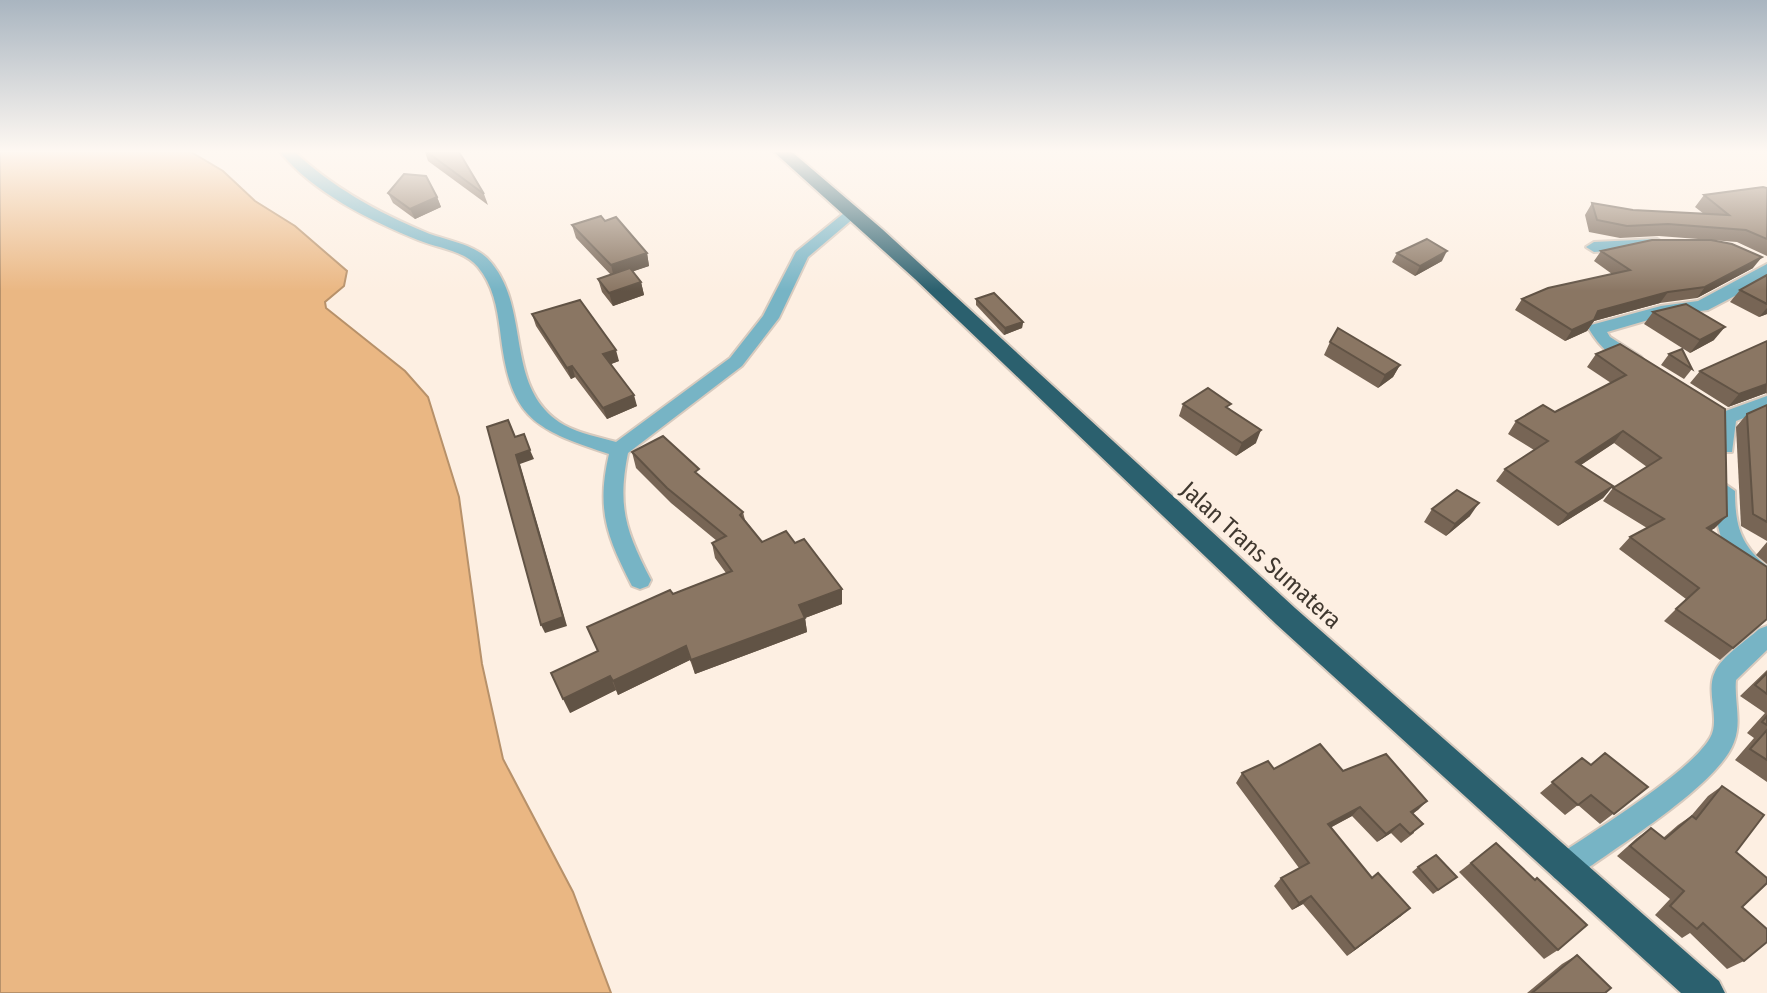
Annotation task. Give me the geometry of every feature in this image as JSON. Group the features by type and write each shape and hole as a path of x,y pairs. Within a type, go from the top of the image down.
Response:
{"highway":[{"name":"Jalan Trans Sumatera","path":"838,198 1146,488 1564,868 1707,993"}],"street":[{"path":"349,198 417,235 472,254 489,273 507,313 510,364 530,407 555,428 619,450"},
{"path":"640,580 612,523 610,487 619,450 736,362 771,318 801,255 854,212"},
{"path":"1594,247 1672,244"},
{"path":"1650,369 1604,341 1597,329 1661,311 1702,306 1761,276 1764,264"},
{"path":"1767,402 1720,414 1726,469 1728,538 1736,553 1767,578"},
{"path":"1564,868 1689,776 1716,751 1725,730 1725,675 1767,636"}],"shaded area":[{"path":"0,198 252,198 295,226 347,271 344,286 325,302 326,308 405,371 428,397 459,497 482,664 503,759 573,892 611,993 0,993"}],"building":[{"path":"395,198 434,198 410,209"},
{"path":"1708,198 1767,198 1767,239 1746,230 1668,224 1627,226 1597,220 1592,203 1633,210 1729,215"},
{"path":"601,216 605,221 616,217 647,253 611,265 572,225"},
{"path":"1427,239 1447,251 1420,266 1397,253"},
{"path":"1652,240 1711,240 1732,244 1762,257 1705,287 1668,292 1598,311 1594,320 1572,330 1522,299 1548,288 1630,270 1601,251"},
{"path":"630,268 641,282 609,293 598,279"},
{"path":"1767,275 1767,304 1740,290"},
{"path":"994,293 1023,322 1005,328 976,299"},
{"path":"580,300 616,350 603,354 634,395 603,408 572,366 567,368 532,314"},
{"path":"1686,304 1725,327 1700,340 1653,312"},
{"path":"1338,328 1400,365 1385,375 1330,342"},
{"path":"1767,341 1767,384 1739,394 1700,371"},
{"path":"1620,344 1725,409 1727,516 1707,528 1767,567 1767,619 1733,648 1676,609 1699,588 1630,537 1664,519 1613,488 1661,458 1623,431 1576,462 1613,486 1568,514 1505,469 1548,441 1516,421 1543,405 1555,412 1626,375 1596,354"},
{"path":"1682,349 1692,369 1669,354"},
{"path":"1208,388 1231,404 1226,407 1261,430 1242,443 1183,404"},
{"path":"1767,405 1767,522 1753,514 1747,414"},
{"path":"508,420 515,437 524,434 530,450 516,455 563,617 541,625 487,427"},
{"path":"663,436 699,469 695,472 743,512 740,515 762,542 786,531 795,543 804,539 842,589 799,605 805,618 691,660 686,646 613,681 610,676 563,699 551,673 598,651 587,627 670,590 673,594 732,571 712,543 726,536 667,488 632,452"},
{"path":"1457,490 1479,503 1455,524 1432,509"},
{"path":"1767,673 1767,694 1755,685"},
{"path":"1767,730 1767,760 1750,749"},
{"path":"1320,744 1343,771 1386,754 1427,801 1411,812 1423,824 1410,834 1400,824 1386,834 1360,807 1328,824 1372,878 1378,873 1410,908 1355,949 1311,896 1299,903 1281,878 1309,863 1242,773 1268,761 1274,769"},
{"path":"1605,753 1648,787 1614,814 1591,795 1578,805 1552,782 1582,758 1591,765"},
{"path":"1722,786 1764,815 1736,852 1767,878 1767,883 1742,907 1767,929 1767,942 1744,961 1703,923 1697,929 1670,906 1684,891 1630,846 1651,828 1665,839 1692,816 1696,819"},
{"path":"1496,843 1587,925 1558,950 1471,863"},
{"path":"1436,855 1457,877 1438,890 1418,867"},
{"path":"1577,955 1611,988 1605,993 1532,993"}]}
